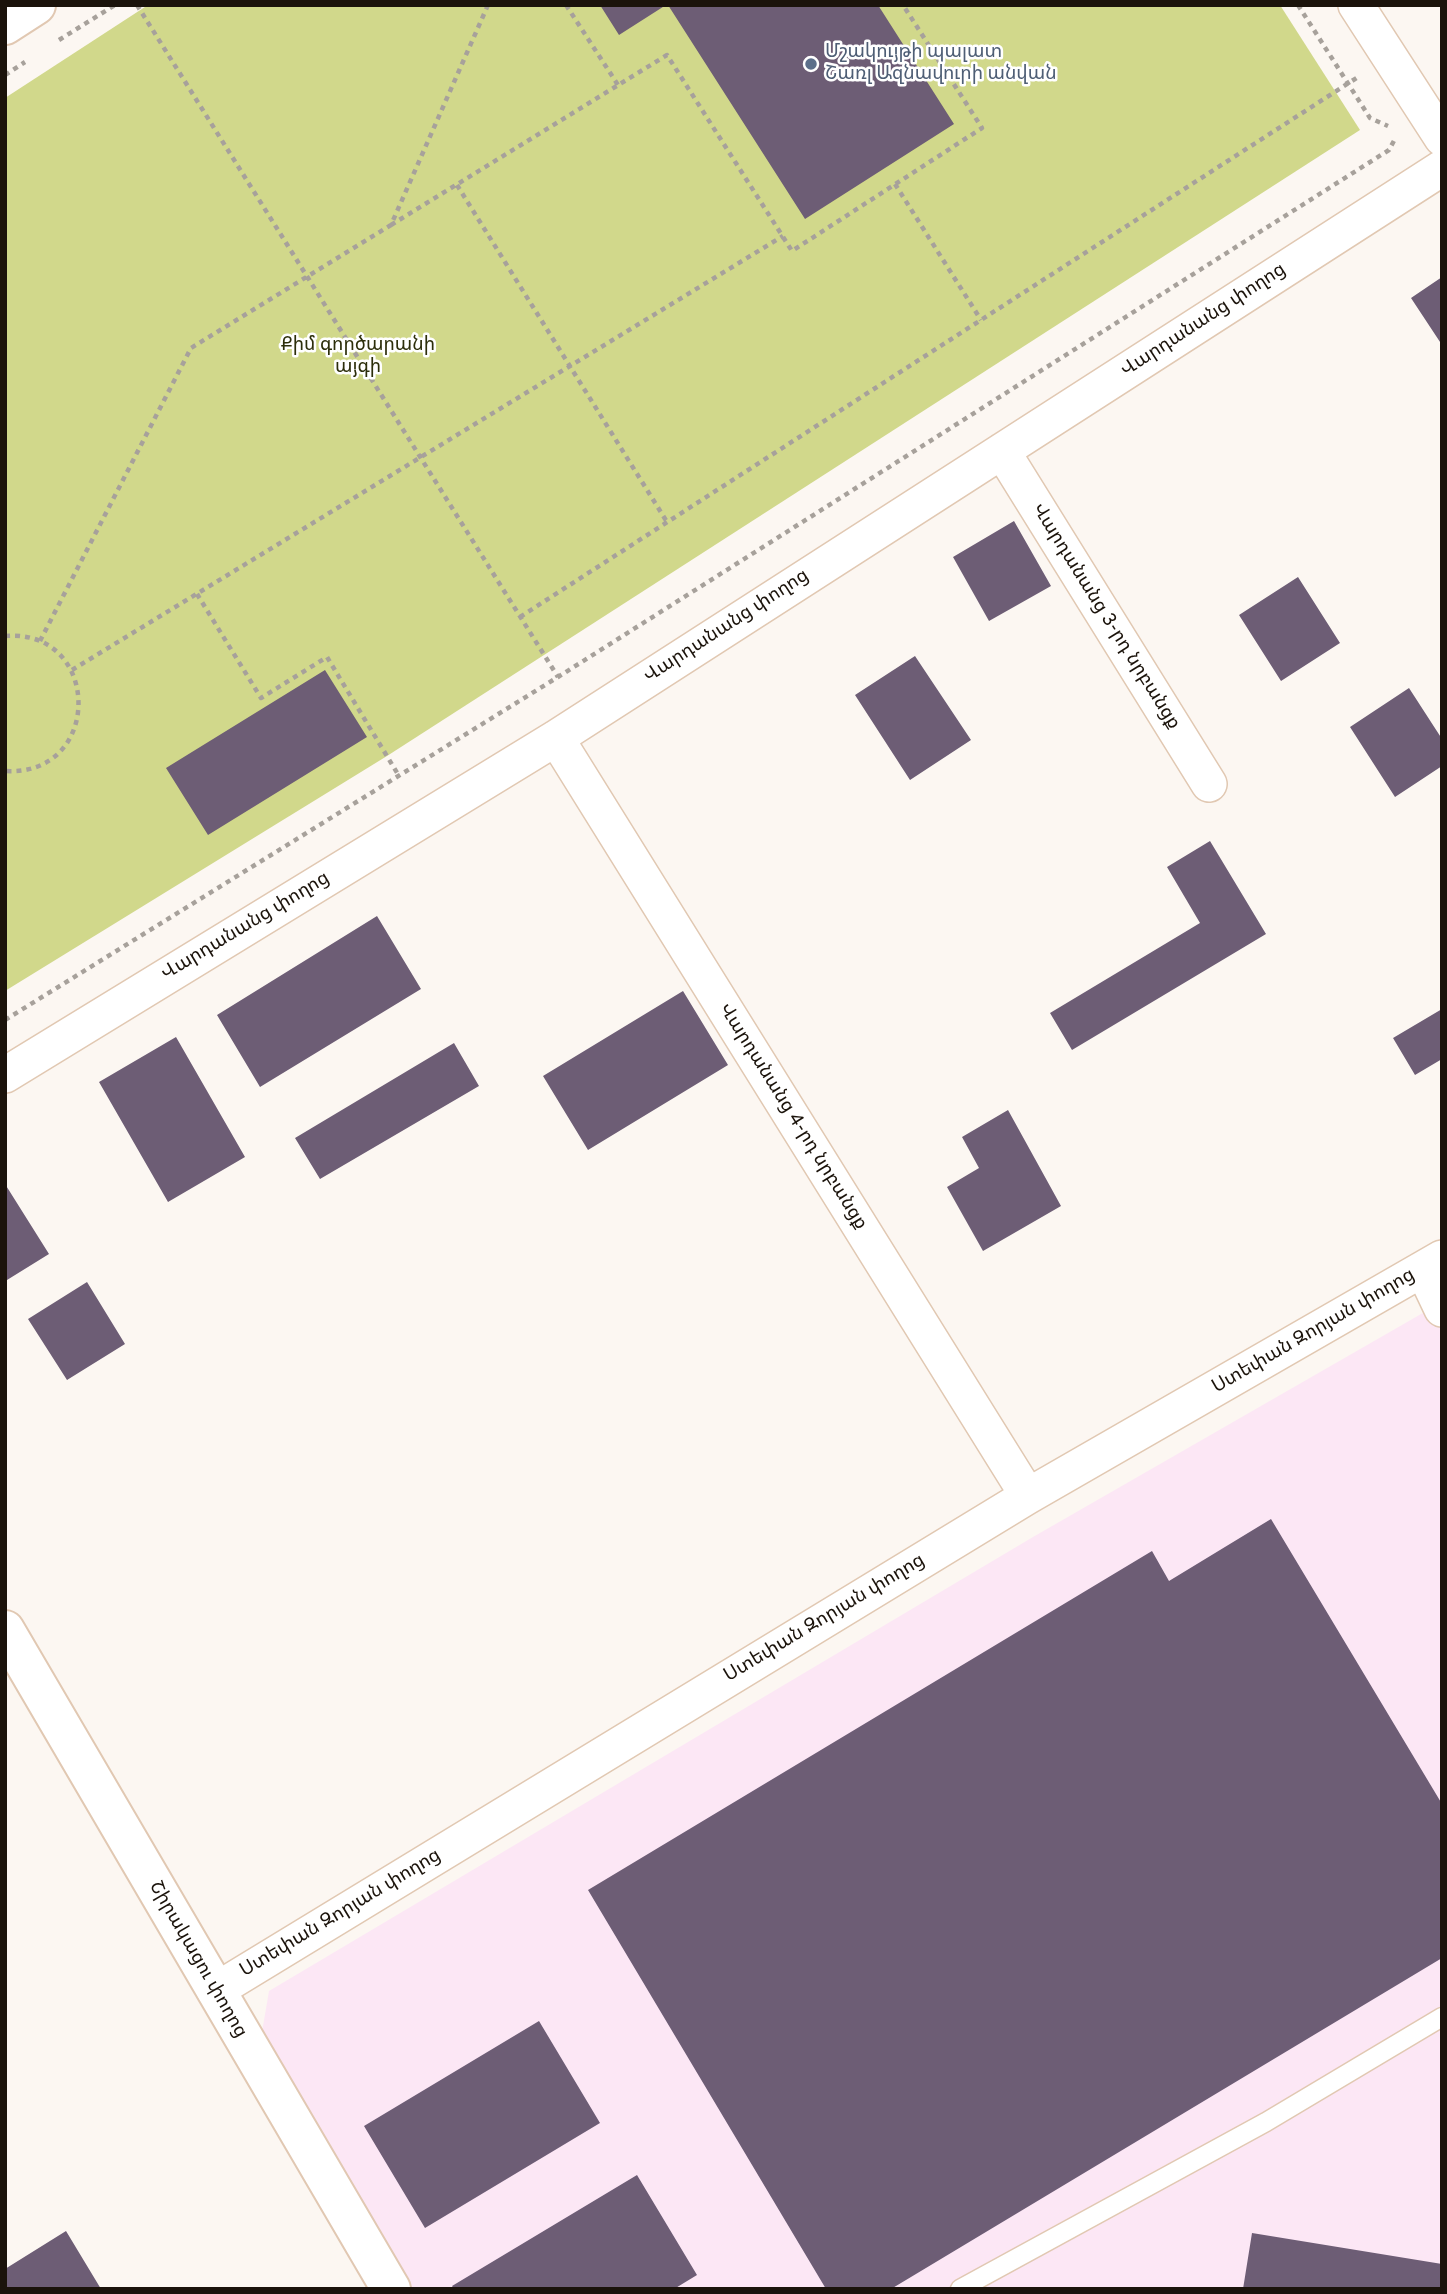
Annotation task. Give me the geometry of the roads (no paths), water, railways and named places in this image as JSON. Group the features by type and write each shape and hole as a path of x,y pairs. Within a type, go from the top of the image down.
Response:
{"street":[{"path":"5,24 36,5"},
{"path":"1356,5 1442,138"},
{"name":"Վարդանանց փողոց","path":"5,1075 556,738 1442,168"},
{"name":"Վարդանանց 3-րդ նրբանցք","path":"1002,451 1209,784"},
{"name":"Վարդանանց 4-րդ նրբանցք","path":"556,738 1028,1496"},
{"path":"1432,1264 1442,1309"},
{"name":"Ստեփան Զորյան փողոց","path":"215,1991 1028,1496 1432,1264"},
{"name":"Շիրակացու փողոց","path":"5,1630 391,2289"}],"lane":[{"path":"960,2289 1266,2122 1442,2017"}],"place":[{"name":"Մշակույթի պալատ Շառլ Ազնավուրի անվան","path":"811,64"}],"park label":[{"name":"Քիմ գործարանի այգի","path":"358,357"}]}
